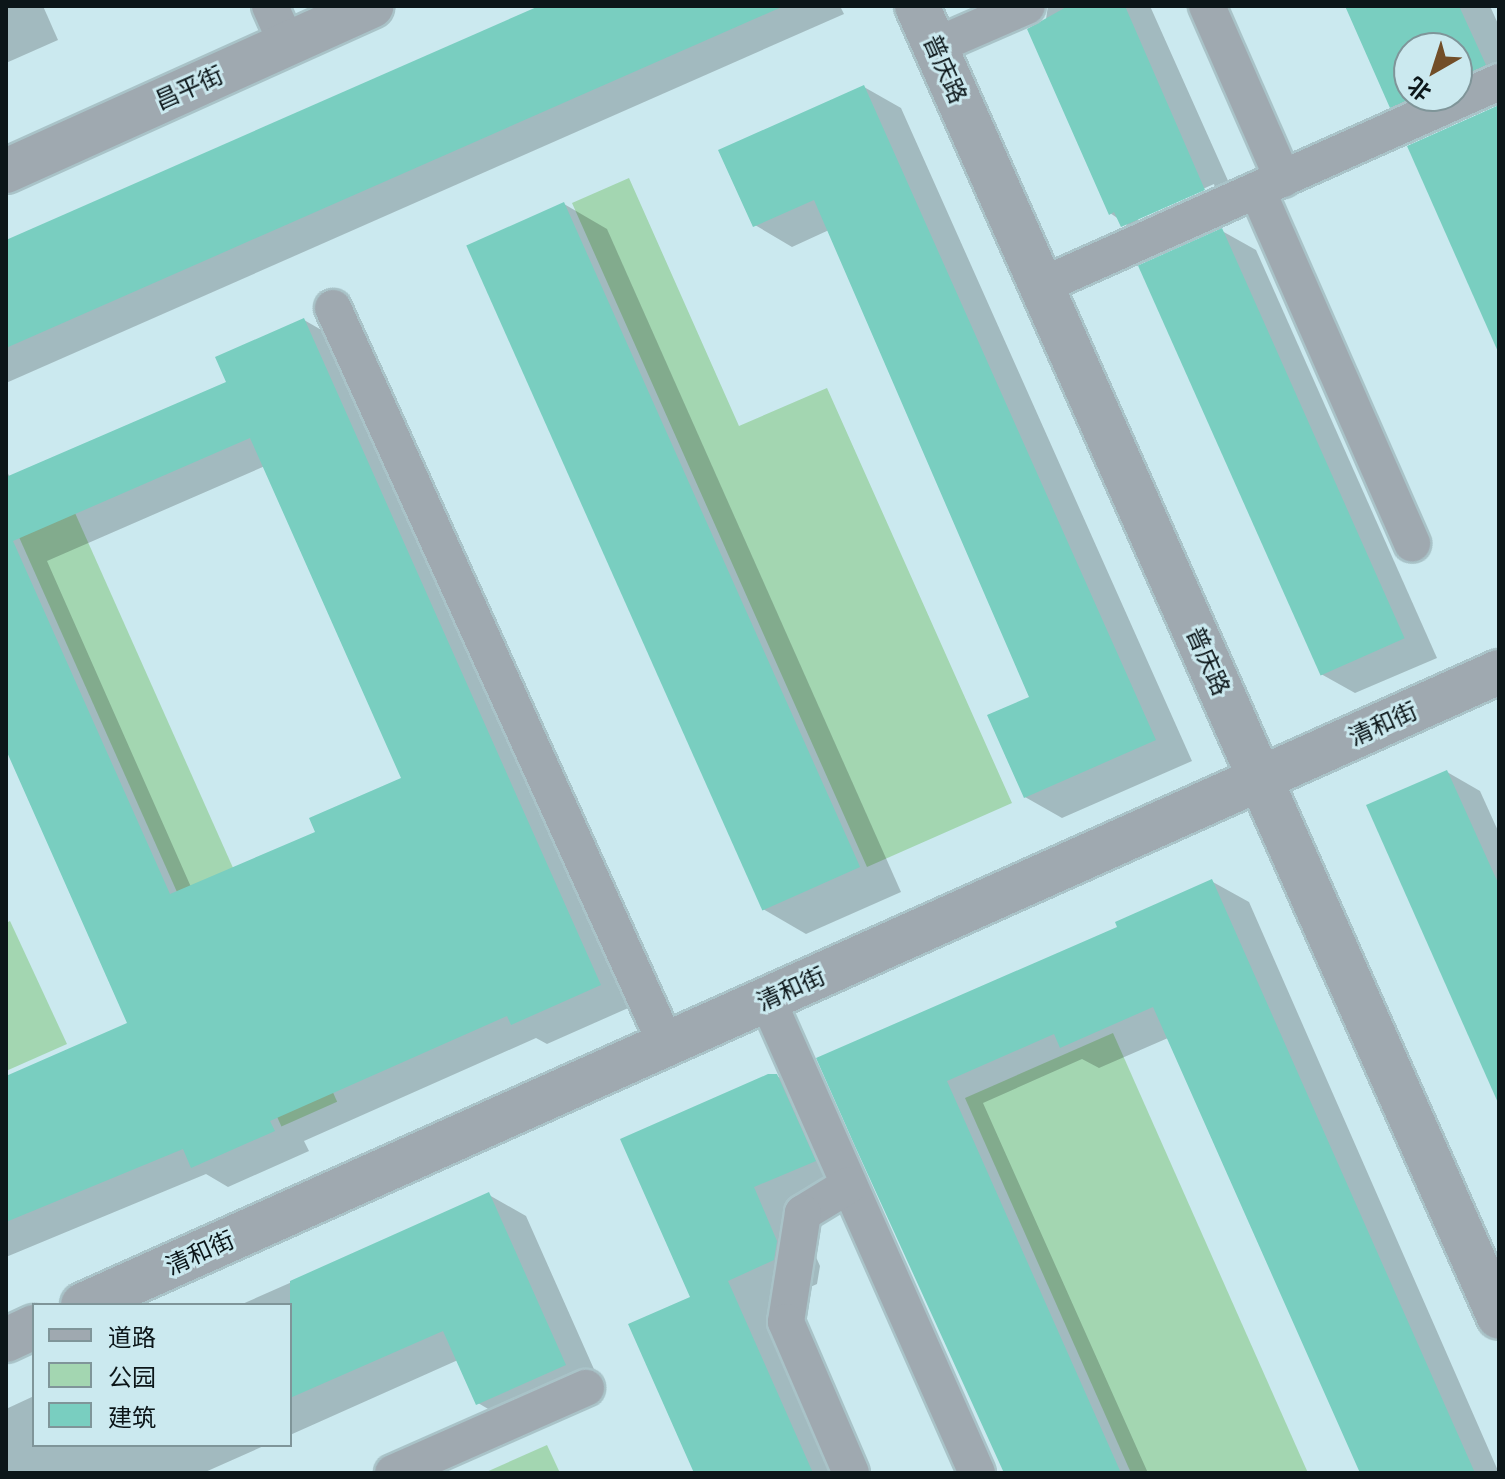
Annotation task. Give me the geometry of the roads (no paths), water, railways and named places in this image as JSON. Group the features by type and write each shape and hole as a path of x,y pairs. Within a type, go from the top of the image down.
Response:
{"street":[{"name":"昌平街","path":"6,171 278,25 372,6"},
{"name":"普庆路","path":"917,6 1261,779 1490,1272 1499,1317"},
{"name":"清和街","path":"87,1303 1499,672"},
{"path":"6,1340 32,1328"}],"lane":[{"path":"935,46 1027,6"},
{"path":"1207,6 1270,184 1412,543"},
{"path":"1041,286 1499,82"},
{"path":"333,308 666,1044"},
{"path":"767,999 977,1473"},
{"path":"849,1185 803,1213 786,1322 851,1473"},
{"path":"393,1473 586,1388"}]}
